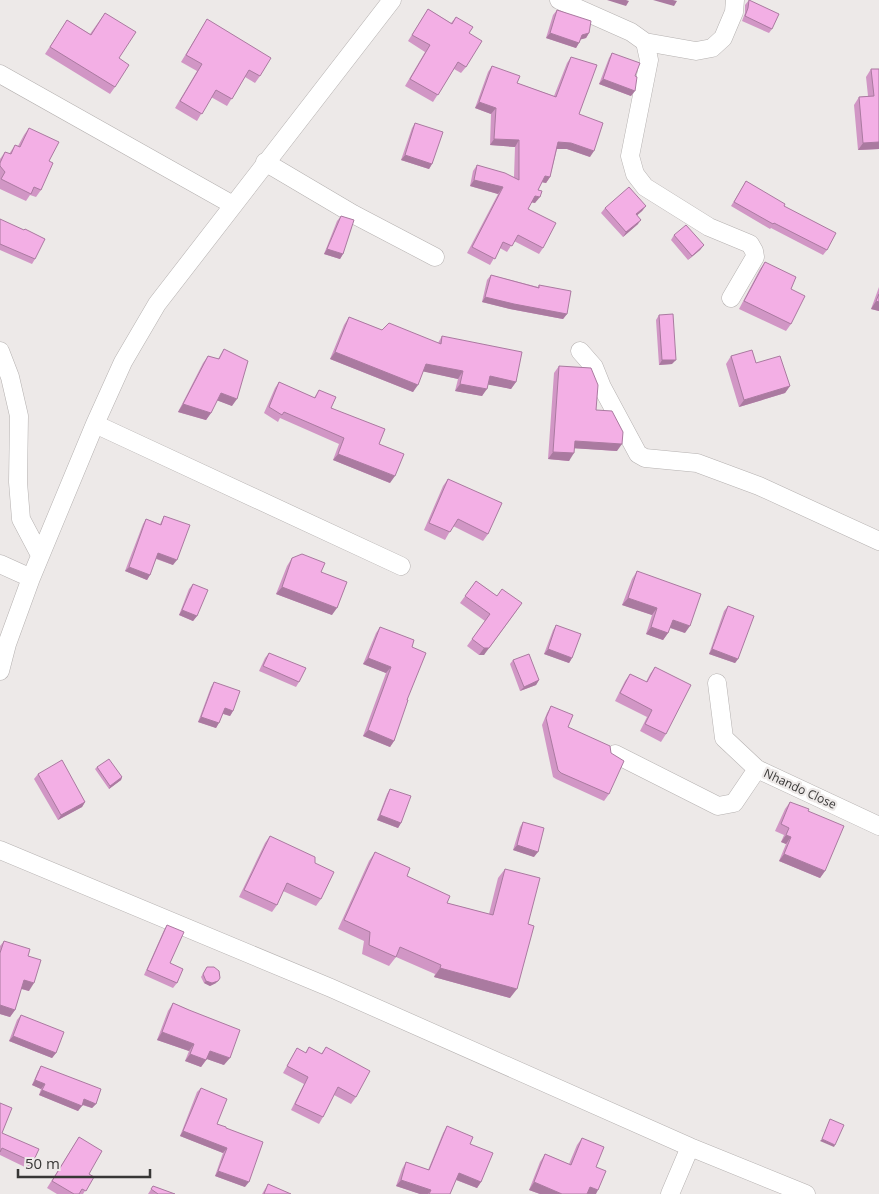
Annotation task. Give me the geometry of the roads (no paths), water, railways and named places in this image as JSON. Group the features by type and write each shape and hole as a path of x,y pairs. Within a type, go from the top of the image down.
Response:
{"street":[{"path":"0,671 31,578 95,424 124,362 157,304 392,0"},
{"path":"559,0 631,32 645,42 696,51 712,48 723,38 734,12 735,0"},
{"path":"645,42 649,60 630,156 635,174 645,187 709,227 750,244 755,257 731,298"},
{"path":"0,74 233,205"},
{"path":"265,162 353,214 435,257"},
{"path":"0,351 10,377 19,416 18,482 21,519 40,555"},
{"path":"580,351 594,367 602,387 638,454 645,458 696,462 759,486 879,541"},
{"path":"95,424 401,566"},
{"path":"0,564 31,578"},
{"name":"Nhando Close","path":"717,683 724,738 757,769 879,826"},
{"path":"615,754 718,806 734,803 757,769"},
{"path":"0,850 331,988 690,1146 806,1194"},
{"path":"670,1194 690,1146"}]}
